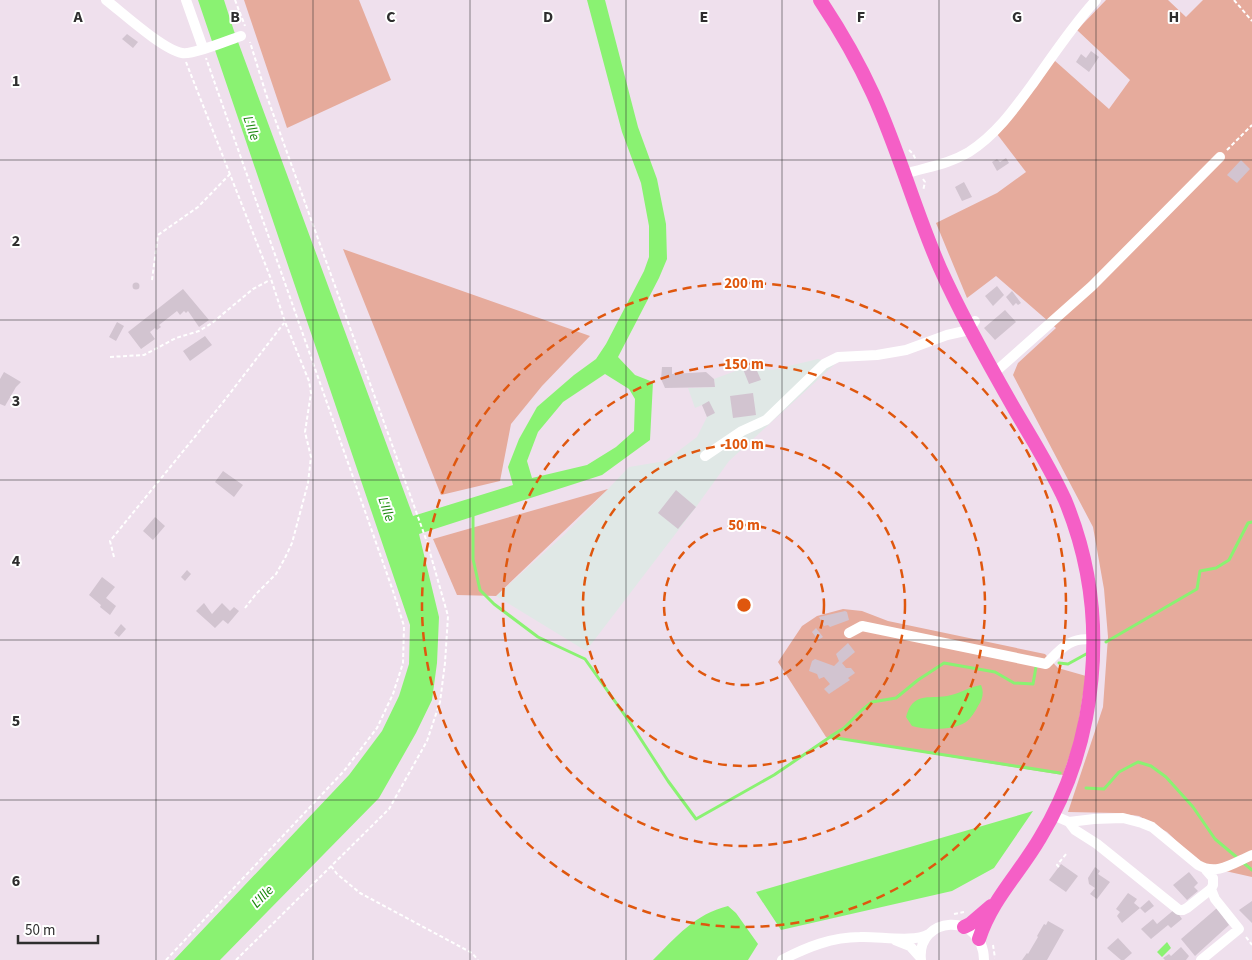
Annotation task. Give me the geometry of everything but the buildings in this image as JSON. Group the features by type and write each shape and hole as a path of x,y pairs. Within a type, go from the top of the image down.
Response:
{"main road":[{"path":"820,0 877,92 905,174 929,229 940,268 972,325 994,373 1073,510 1091,591 1094,640 1093,675 1086,721 1073,767 1053,815 1040,839 994,904 979,940"},
{"path":"964,926 970,924 994,904"}],"street":[{"path":"106,0 150,34 183,53 194,52 245,35"},
{"path":"186,0 206,47"},
{"path":"905,174 945,164 969,152 989,137 1007,119 1079,19 1096,0"},
{"path":"994,373 1092,286 1220,157"},
{"path":"705,456 742,432 766,420 824,364 838,357 877,355 906,350 947,335 965,331 972,325"},
{"path":"849,633 862,626 1046,664 1067,643 1089,639 1094,640"},
{"path":"1053,815 1070,822 1123,818 1152,827 1206,870 1213,878 1213,885 1211,889 1183,910 1179,910 1097,844 1075,830 1070,822"},
{"path":"1206,870 1218,870 1248,857"},
{"path":"1202,960 1239,929 1215,899 1211,889"},
{"path":"782,960 802,949 834,939 889,937 918,939 937,928 955,924 964,926 973,932 984,950 984,960"},
{"path":"921,959 922,945 929,934"},
{"path":"889,937 910,946 921,959"}],"path":[{"path":"235,0 245,35"},
{"path":"1234,0 1252,21"},
{"path":"236,960 389,809 427,741 440,702 448,616 428,542 266,94 250,42"},
{"path":"166,960 344,771 377,728 393,694 403,662 404,626 396,600 206,47"},
{"path":"183,53 271,279 285,322 310,381 311,393 305,432 311,457 308,483 299,517 286,558 276,574 245,608"},
{"path":"1220,157 1252,125"},
{"path":"919,170 925,182 922,194"},
{"path":"152,280 158,234 198,207 230,174"},
{"path":"110,358 144,355 176,338 199,331 212,323 252,289 271,279"},
{"path":"114,557 110,541 224,401 285,322"},
{"path":"1059,867 1057,865 1058,862 1067,853"},
{"path":"331,866 337,874 360,893 472,953 478,960"}],"shaded area":[{"path":"244,0 359,0 391,80 287,128"},
{"path":"1106,0 1168,0 1186,17 1203,0 1252,0 1252,877 1203,866 1167,832 1139,816 1116,813 1068,812 1103,707 1108,637 1104,589 1093,527 1013,375 1018,363 1056,328 996,276 967,298 936,223 997,193 1026,172 997,134 1054,60 1109,109 1130,80 1077,30"},
{"path":"343,249 590,336 542,386 511,424 500,481 441,495"},
{"path":"818,359 835,364 729,461 586,651 496,596 565,534 629,467 665,461 697,437 707,417 702,405 695,408 688,388 715,387 714,379 754,364 772,370"},
{"path":"608,489 496,596 457,595 433,539"},
{"path":"843,609 862,611 888,621 1045,654 1058,668 1086,676 1076,737 1063,775 826,737 778,662 802,626 817,616"}],"water":[{"name":"L'Ille","path":"198,0 224,0 413,516 513,485 508,467 519,439 537,407 596,359 606,344 644,271 649,257 649,226 641,183 622,132 587,0 605,0 638,127 657,179 666,224 667,259 618,357 635,375 653,382 650,440 602,475 419,534 439,617 437,663 432,700 416,733 379,798 220,960 174,960 349,775 382,731 399,696 409,664 410,625","holes":["605,374 629,389 635,399 634,431 616,447 587,465 532,478 527,461 538,432 563,402"]},
{"path":"981,685 982,696 980,703 970,719 960,725 939,729 918,727 912,726 906,717 909,709 917,700 927,697 951,695"},
{"path":"1033,811 994,868 952,891 781,930 756,892"},
{"path":"728,906 736,913 758,944 748,960 653,960 687,927 706,915"},
{"path":"1167,942 1171,948 1162,957 1157,952"}],"waterway":[{"path":"473,513 473,559 480,590 494,604 538,637 585,659 696,819 774,775 830,737 1060,773"},
{"path":"1106,642 1197,589 1200,571 1216,568 1229,560 1248,523 1252,522"},
{"path":"1059,663 1068,664 1088,653"},
{"path":"831,736 844,728 872,702 896,698 918,680 944,663 995,672 1014,683 1033,684 1036,667"},
{"path":"1086,788 1104,789 1119,772 1138,762 1151,766 1166,777 1193,807 1215,839 1252,870"}]}
